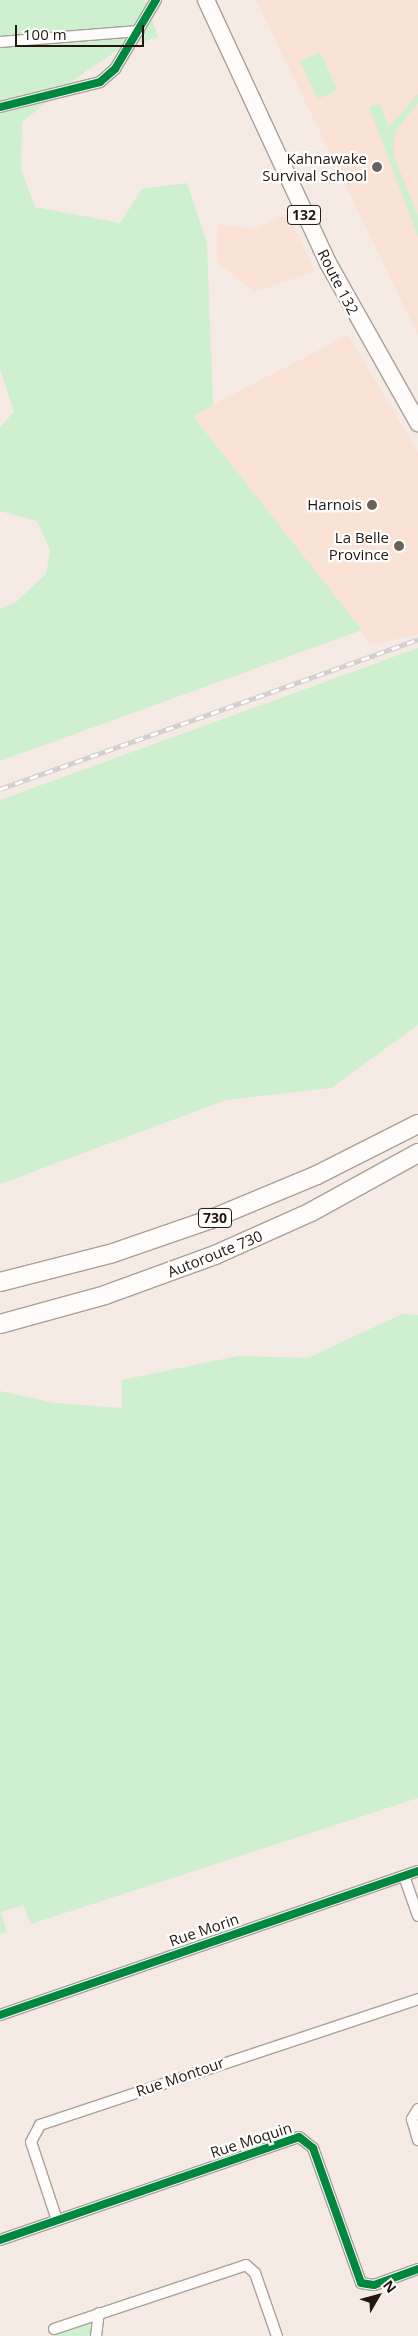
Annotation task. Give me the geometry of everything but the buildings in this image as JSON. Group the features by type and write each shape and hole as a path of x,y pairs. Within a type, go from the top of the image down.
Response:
{"highway":[{"name":"Route 132","path":"206,0 313,234 418,423"},
{"name":"730","path":"0,1282 110,1254 209,1220 324,1172 418,1124"},
{"name":"Autoroute 730","path":"0,1324 105,1295 215,1255 311,1212 418,1153"}],"street":[{"path":"0,107 100,82 115,69 156,0"},
{"path":"0,42 139,31"},
{"name":"Rue Morin","path":"0,2015 418,1871"},
{"path":"404,1876 418,1916"},
{"name":"Rue Montour","path":"57,2220 31,2142 40,2125 418,1999"},
{"path":"418,2109 412,2119 418,2140"},
{"name":"Rue Moquin","path":"0,2240 299,2137 313,2148 361,2283 374,2285 418,2269"},
{"path":"54,2329 246,2266 255,2273 277,2336"},
{"path":"96,2336 99,2313"}],"shaded area":[{"name":"Kahnawake Survival School","path":"256,0 418,0 418,335"},
{"path":"287,214 315,271 255,292 217,262 217,224 254,229"},
{"path":"348,335 418,452 418,634 371,645 193,415"}],"green space":[{"path":"0,0 145,0 158,37 120,49 86,71 22,122 21,169 35,207 120,223 142,189 187,183 207,243 213,406 193,416 362,630 0,761 0,609 16,602 46,574 50,550 37,521 0,511 0,427 14,412 0,369"},
{"path":"320,52 338,90 318,99 300,61"},
{"path":"418,94 418,103 396,130 394,156 418,216 418,237 369,107 380,103 389,127"},
{"path":"418,648 418,1025 331,1088 226,1100 0,1184 0,800"},
{"path":"402,1314 418,1315 418,1798 31,1924 23,1905 1,1912 7,1932 0,1934 0,1391 55,1403 122,1408 122,1380 238,1356 308,1358"},
{"path":"90,2322 90,2336 52,2336 53,2333"}],"railway":[{"path":"0,789 418,639"}],"cycle path":[{"path":"0,107 100,82 115,69 156,0"},
{"path":"0,2015 418,1871"},
{"path":"0,2240 299,2137 313,2148 361,2283 374,2285 418,2269"}],"place":[{"name":"Kahnawake Survival School","path":"377,167"},
{"name":"Harnois","path":"372,505"},
{"name":"La Belle Province","path":"399,546"}]}
